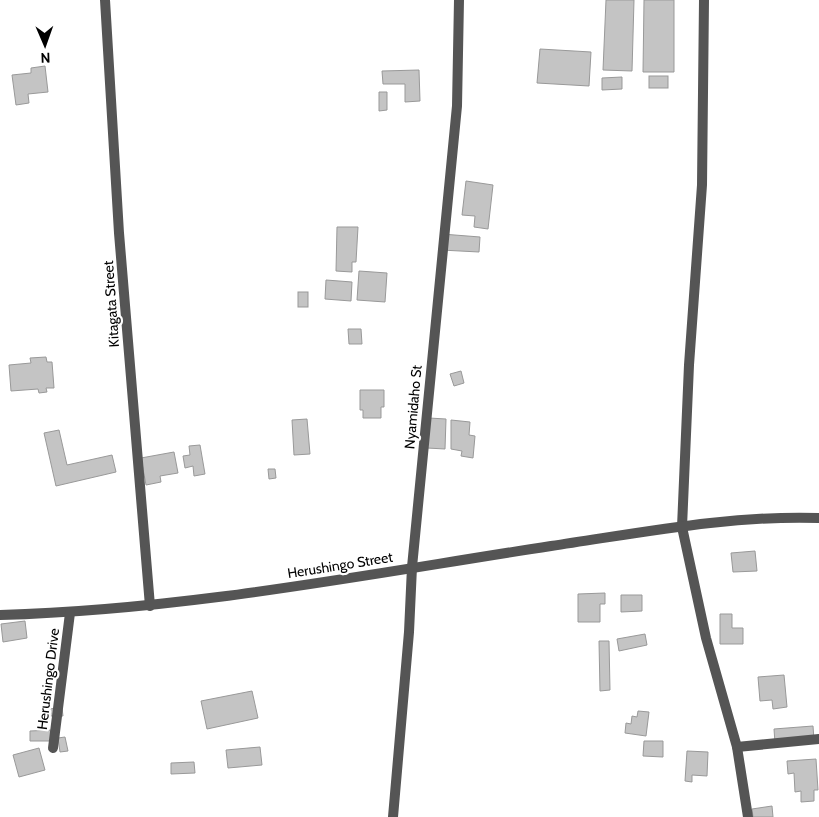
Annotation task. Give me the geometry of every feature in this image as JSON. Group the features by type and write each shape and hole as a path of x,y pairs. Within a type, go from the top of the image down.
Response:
{"street":[{"name":"Kitagata Street","path":"105,0 123,282 150,606"},
{"name":"Nyamidaho St","path":"393,817 409,632 412,567 457,106 459,0"},
{"path":"704,0 702,185 688,365 682,527 706,638 736,747 748,817"},
{"name":"Herushingo Street","path":"0,615 70,613 150,606 238,595 682,527 793,517 819,518"},
{"name":"Herushingo Drive","path":"53,748 70,613"},
{"path":"736,747 819,739"}],"building":[{"path":"606,0 634,0 632,71 603,70"},
{"path":"644,0 674,0 674,72 643,72"},
{"path":"540,49 591,52 589,86 537,83"},
{"path":"45,66 48,92 28,94 29,103 16,105 12,75 31,73 31,68"},
{"path":"419,70 420,101 405,102 405,84 383,84 382,71"},
{"path":"649,76 668,76 668,88 649,88"},
{"path":"622,77 622,89 602,90 602,78"},
{"path":"379,92 387,92 387,110 379,111"},
{"path":"466,181 493,185 488,229 474,227 475,216 462,215"},
{"path":"337,227 358,227 356,262 352,262 352,272 336,271"},
{"path":"442,234 480,237 479,252 441,250"},
{"path":"359,271 387,273 385,302 357,300"},
{"path":"326,280 352,282 351,301 325,299"},
{"path":"298,292 308,292 308,307 298,307"},
{"path":"348,329 361,329 362,344 349,344"},
{"path":"46,357 47,362 52,362 54,388 46,388 47,392 39,393 38,389 11,391 9,365 31,363 30,358"},
{"path":"461,371 464,383 454,386 450,374"},
{"path":"360,390 384,390 384,407 381,407 381,418 363,418 363,410 360,410"},
{"path":"429,418 446,419 445,449 427,448"},
{"path":"307,419 310,454 294,455 292,420"},
{"path":"451,420 470,422 469,435 475,436 473,458 461,456 462,451 451,449"},
{"path":"59,430 67,465 112,455 116,472 56,486 44,433"},
{"path":"200,445 205,474 194,476 193,466 185,468 183,456 190,455 189,446"},
{"path":"174,452 178,473 160,476 161,482 146,485 141,458"},
{"path":"268,469 275,469 276,478 269,479"},
{"path":"755,551 757,571 733,572 731,553"},
{"path":"605,593 605,604 600,604 600,622 578,622 578,594"},
{"path":"621,595 642,595 642,611 621,612"},
{"path":"720,614 732,614 732,628 743,628 743,644 720,644"},
{"path":"25,621 27,638 3,642 1,624"},
{"path":"645,634 647,645 619,651 617,639"},
{"path":"599,641 609,641 610,690 600,691"},
{"path":"784,675 787,707 773,709 772,700 760,701 758,677"},
{"path":"252,691 258,718 207,729 201,701"},
{"path":"62,708 63,716 44,716 44,709"},
{"path":"638,711 649,712 646,736 625,733 626,723 631,724 632,716 637,717"},
{"path":"813,726 814,740 775,743 774,729"},
{"path":"52,730 52,741 30,741 30,731"},
{"path":"65,737 68,751 60,752 58,738"},
{"path":"644,741 663,741 663,757 643,756"},
{"path":"260,747 262,765 228,768 226,750"},
{"path":"39,748 45,770 19,777 13,755"},
{"path":"687,751 708,752 707,776 692,775 692,782 685,781"},
{"path":"816,759 818,790 814,790 814,801 801,802 801,791 795,792 794,773 788,774 787,761"},
{"path":"194,762 195,773 171,774 171,763"},
{"path":"772,806 773,817 753,817 752,809"}]}
